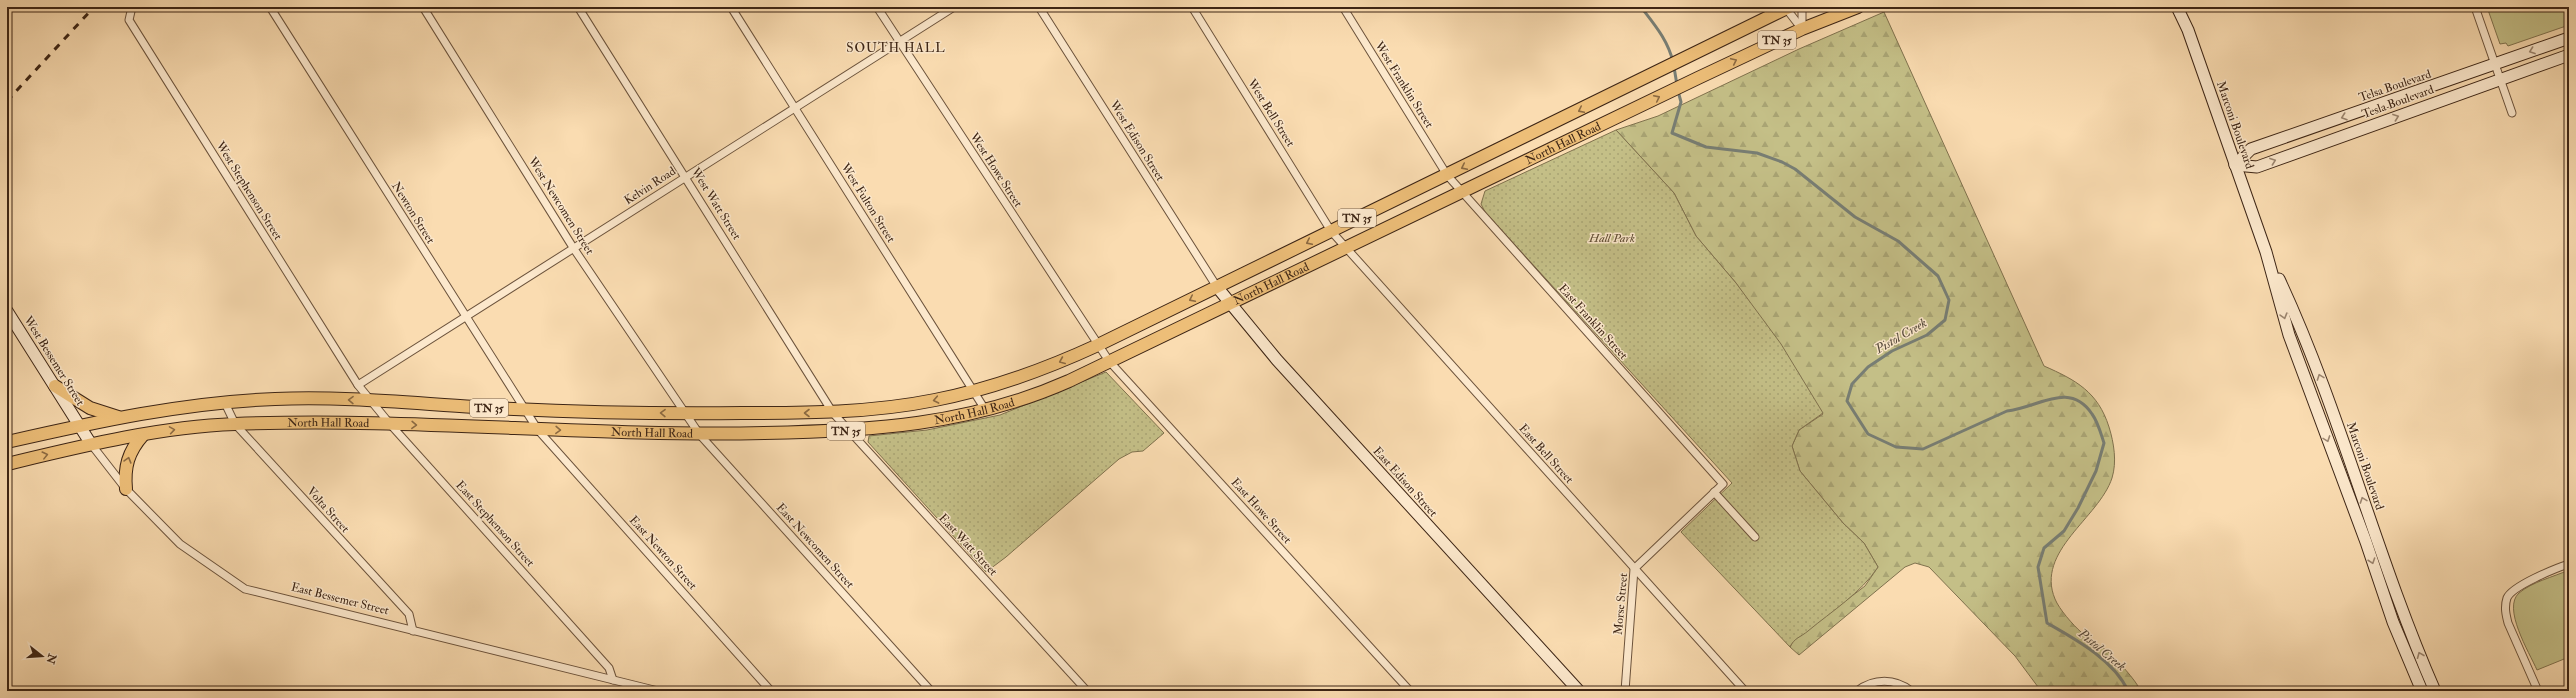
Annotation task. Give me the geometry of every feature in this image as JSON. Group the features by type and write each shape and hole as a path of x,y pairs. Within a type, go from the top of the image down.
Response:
{"main road":[{"name":"North Hall Road","path":"7,464 91,444 143,435 235,424 390,424 700,435 850,431 902,427 986,411 1037,396 1698,78 1802,29 1858,7"},
{"name":"North Hall Road","path":"7,442 78,426 125,419 183,407 276,399 371,401 525,410 685,414 833,413 909,405 974,391 1025,376 1098,345 1690,57 1787,8"},
{"path":"55,386 90,408 125,419"},
{"path":"126,489 126,462 130,452 143,435"}],"street":[{"name":"West Stephenson Street","path":"132,7 129,20 358,385"},
{"name":"Newton Street","path":"270,7 538,430"},
{"name":"West Newcomen Street","path":"423,7 574,249 685,414"},
{"name":"West Watt Street","path":"578,7 686,176 833,413"},
{"name":"West Fulton Street","path":"731,7 986,411"},
{"name":"West Howe Street","path":"877,7 898,42 1098,345"},
{"name":"Kelvin Road","path":"358,385 954,7"},
{"name":"West Edison Street","path":"1039,7 1217,287"},
{"name":"West Bell Street","path":"1192,7 1331,231"},
{"name":"West Franklin Street","path":"1343,7 1447,175"},
{"path":"1802,7 1802,29"},
{"name":"Marconi Boulevard","path":"2177,7 2188,30 2266,252 2289,335 2366,542 2393,622 2422,691"},
{"path":"2475,7 2499,80 2512,113"},
{"path":"1787,8 1802,29"},
{"name":"Telsa Boulevard","path":"2235,165 2251,150 2569,38"},
{"name":"Tesla Boulevard","path":"2235,165 2257,167 2569,55"},
{"name":"East Franklin Street","path":"1447,175 1723,484"},
{"name":"East Bell Street","path":"1331,231 1745,691"},
{"name":"Marconi Boulevard","path":"2266,252 2302,329 2420,655 2436,691"},
{"name":"East Edison Street","path":"1217,287 1229,304 1579,691"},
{"name":"West Bessemer Street","path":"7,311 55,386 78,426"},
{"name":"East Howe Street","path":"1098,345 1109,361 1410,691"},
{"name":"East Stephenson Street","path":"358,385 390,424 609,668 614,680"},
{"name":"Volta Street","path":"224,403 235,424 409,614 413,631"},
{"name":"East Watt Street","path":"833,413 1087,691"},
{"name":"East Newcomen Street","path":"685,414 700,435 931,691"},
{"name":"East Bessemer Street","path":"78,426 126,489 180,544 245,589 658,691"},
{"name":"East Newton Street","path":"538,430 771,691"},
{"name":"Morse Street","path":"1625,691 1634,569 1723,484"},
{"path":"1714,492 1755,537"},
{"path":"2366,542 2376,536"},
{"path":"2538,691 2508,623 2506,613 2507,599 2515,589 2569,564"},
{"path":"1857,691 1872,683 1884,681 1896,682 1911,691"}],"green space":[{"path":"2487,7 2569,7 2569,25 2508,46 2506,43 2500,44"},
{"path":"1884,12 2044,366 2076,382 2092,396 2099,405 2109,427 2114,452 2114,472 2112,478 2105,493 2061,550 2054,565 2051,582 2055,599 2066,617 2084,635 2105,649 2117,660 2141,691 2041,691 2015,656 1929,567 1915,563 1905,567 1799,655 1790,647 1793,641 1865,586 1878,567 1864,543 1843,523 1800,471 1792,446 1799,430 1823,414 1736,283 1696,236 1674,193 1616,130 1658,116 1799,49"},
{"name":"Hall Park","path":"1616,130 1674,193 1696,236 1736,283 1781,344 1823,413 1799,430 1792,446 1800,471 1843,523 1864,543 1878,567 1855,593 1796,640 1790,647 1681,532 1732,483 1485,212 1481,204 1485,191"},
{"path":"1106,372 1164,433 1143,451 1132,452 1119,459 1006,557 986,572 868,442 869,436 927,430 1000,415"},
{"path":"2569,570 2569,657 2537,670 2523,642 2515,619 2515,600 2519,593 2524,589"}],"waterway":[{"name":"Pistol Creek","path":"1641,7 1664,39 1673,62"},
{"name":"Pistol Creek","path":"1674,67 1677,85"},
{"name":"Pistol Creek","path":"1678,91 1681,102 1672,133 1706,147 1757,153 1782,162 1795,169 1855,217 1898,241 1938,276 1949,300 1945,320 1927,335 1892,351 1868,367 1852,384 1847,401 1868,434 1896,447 1923,449 2007,411 2052,399 2063,397 2073,399 2083,404 2092,414 2098,424 2104,443 2096,471 2078,508 2064,531 2044,548 2038,567 2047,623 2081,643 2104,660 2122,680 2128,691"}],"railway":[{"path":"7,101 94,7"}],"district":[{"name":"SOUTH HALL","path":"896,48"}]}
